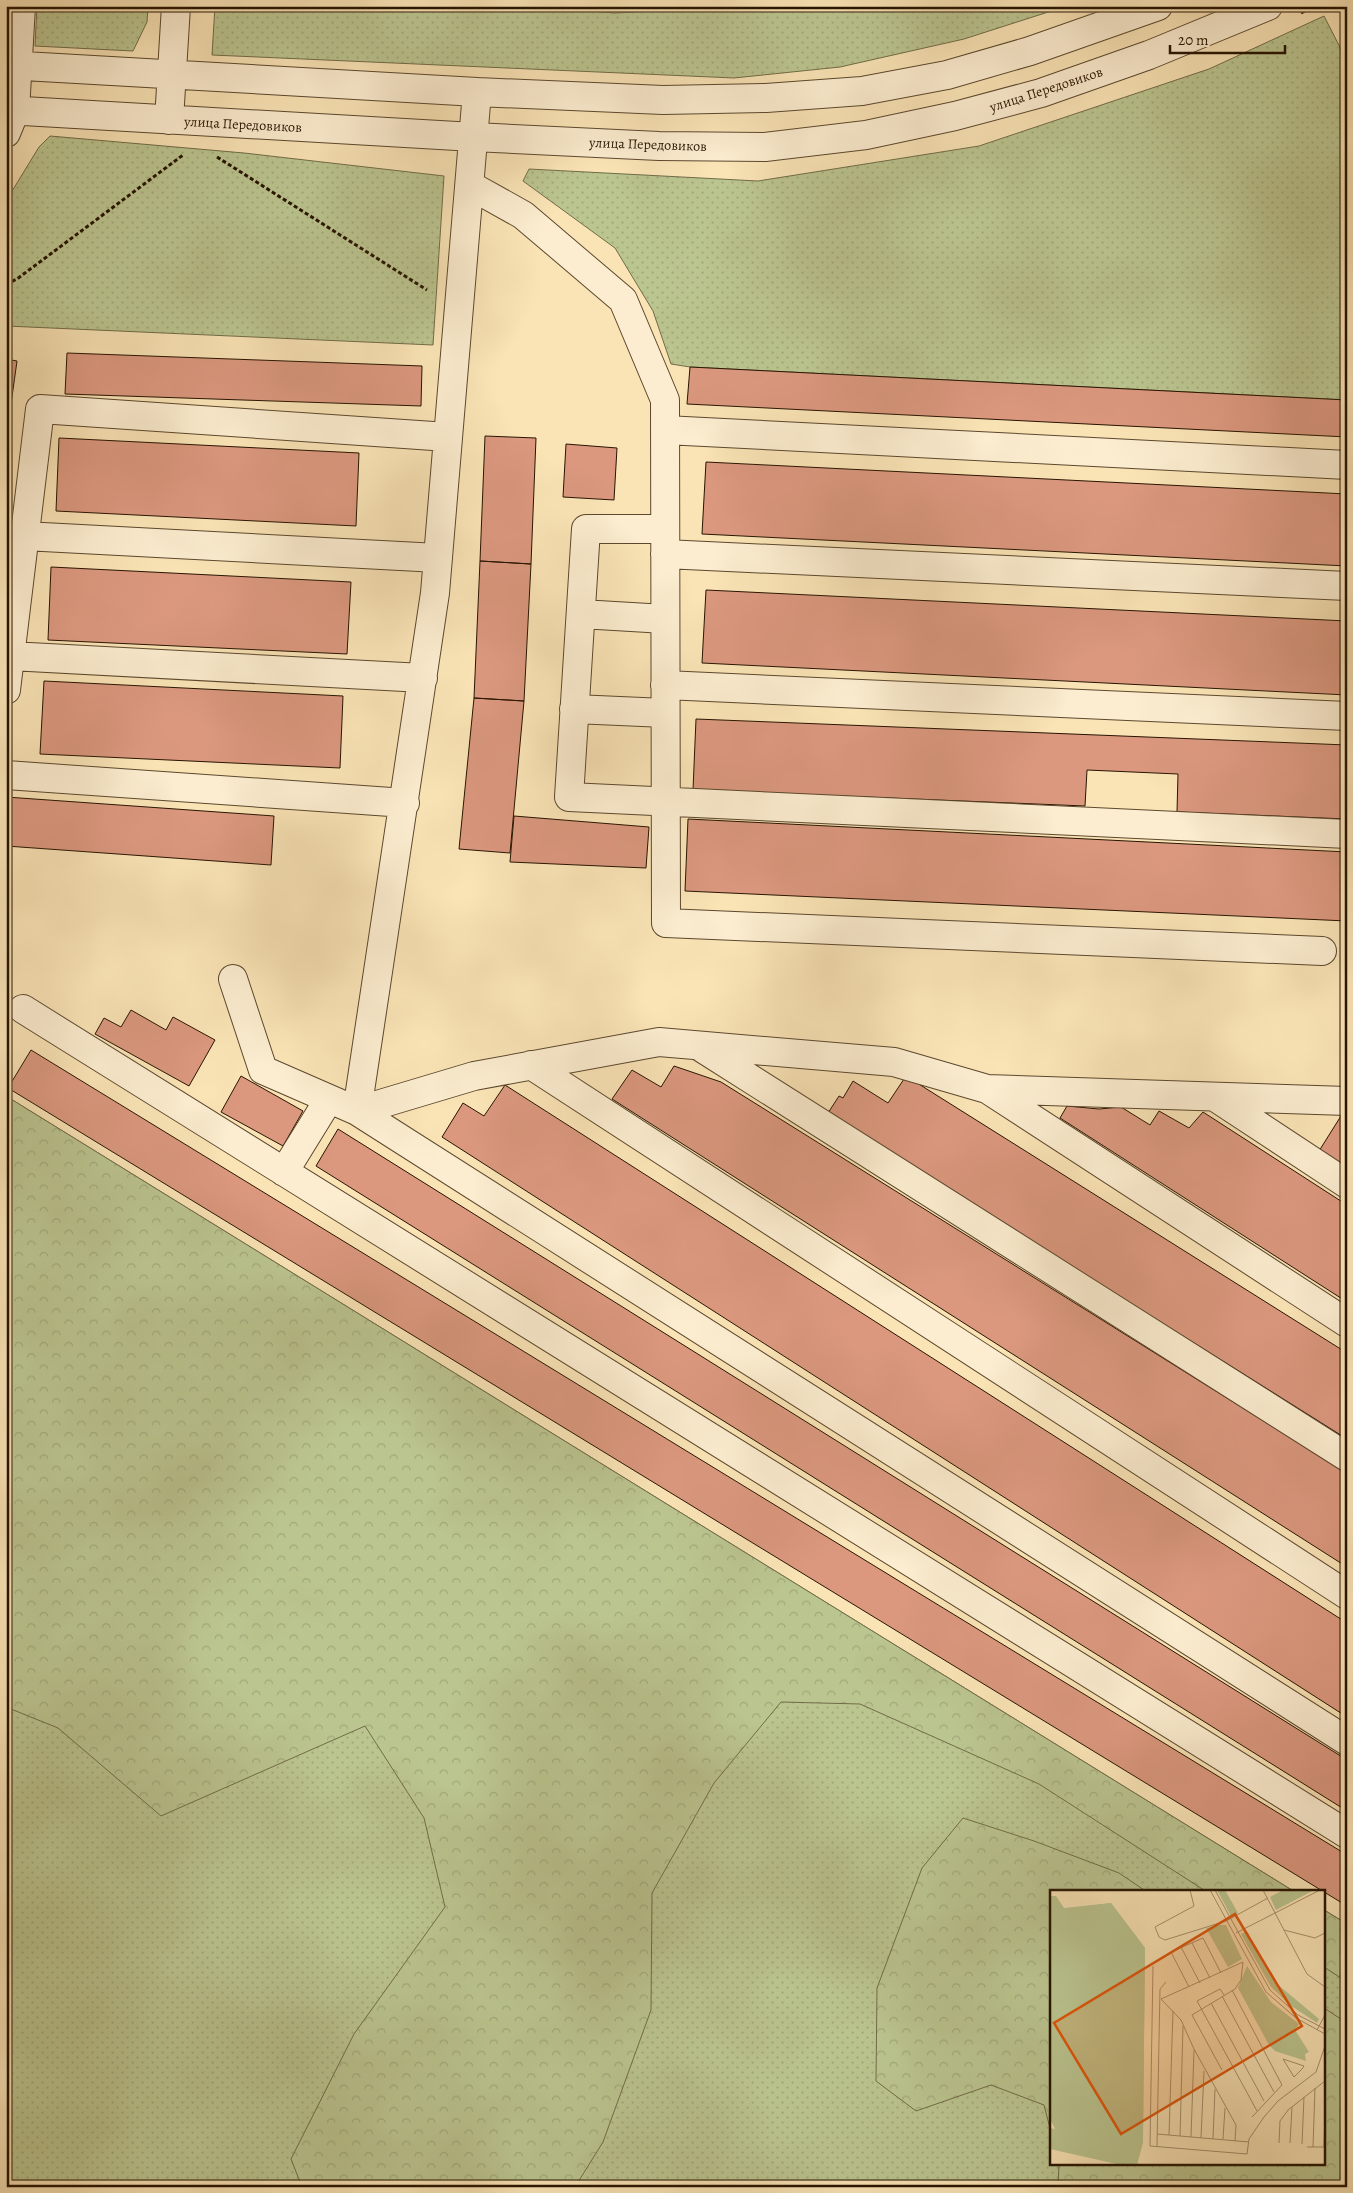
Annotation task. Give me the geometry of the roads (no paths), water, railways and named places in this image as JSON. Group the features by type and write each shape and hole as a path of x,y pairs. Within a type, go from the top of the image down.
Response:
{"street":[{"path":"9,118 12,66 21,6"},
{"path":"169,120 176,6"},
{"path":"12,66 477,92 663,100 766,98 862,91 947,74 1030,51 1158,6"},
{"name":"улица Передовиков","path":"9,118 169,120 659,146 765,147 866,135 955,116 1041,93 1149,55 1268,6"},
{"path":"357,1112 405,803 438,558 471,186 477,92"},
{"path":"471,186 523,215 623,300 665,400 666,923 1322,952"},
{"path":"6,690 40,409 448,437"},
{"path":"665,430 1347,466"},
{"path":"1347,586 665,542 586,529 569,798 1347,834"},
{"path":"24,536 438,558"},
{"path":"581,614 665,619"},
{"path":"10,656 423,678"},
{"path":"665,685 1347,716"},
{"path":"574,709 665,713"},
{"path":"6,775 405,803"},
{"path":"233,979 263,1070 357,1112 1347,1741"},
{"path":"23,1009 1347,1834"},
{"path":"357,1112 474,1076 658,1042 894,1062 987,1089 1347,1101"},
{"path":"698,1045 1347,1457"},
{"path":"531,1065 1347,1595"},
{"path":"987,1089 1347,1323"},
{"path":"1215,1097 1347,1184"},
{"path":"284,1172 329,1099"}]}
